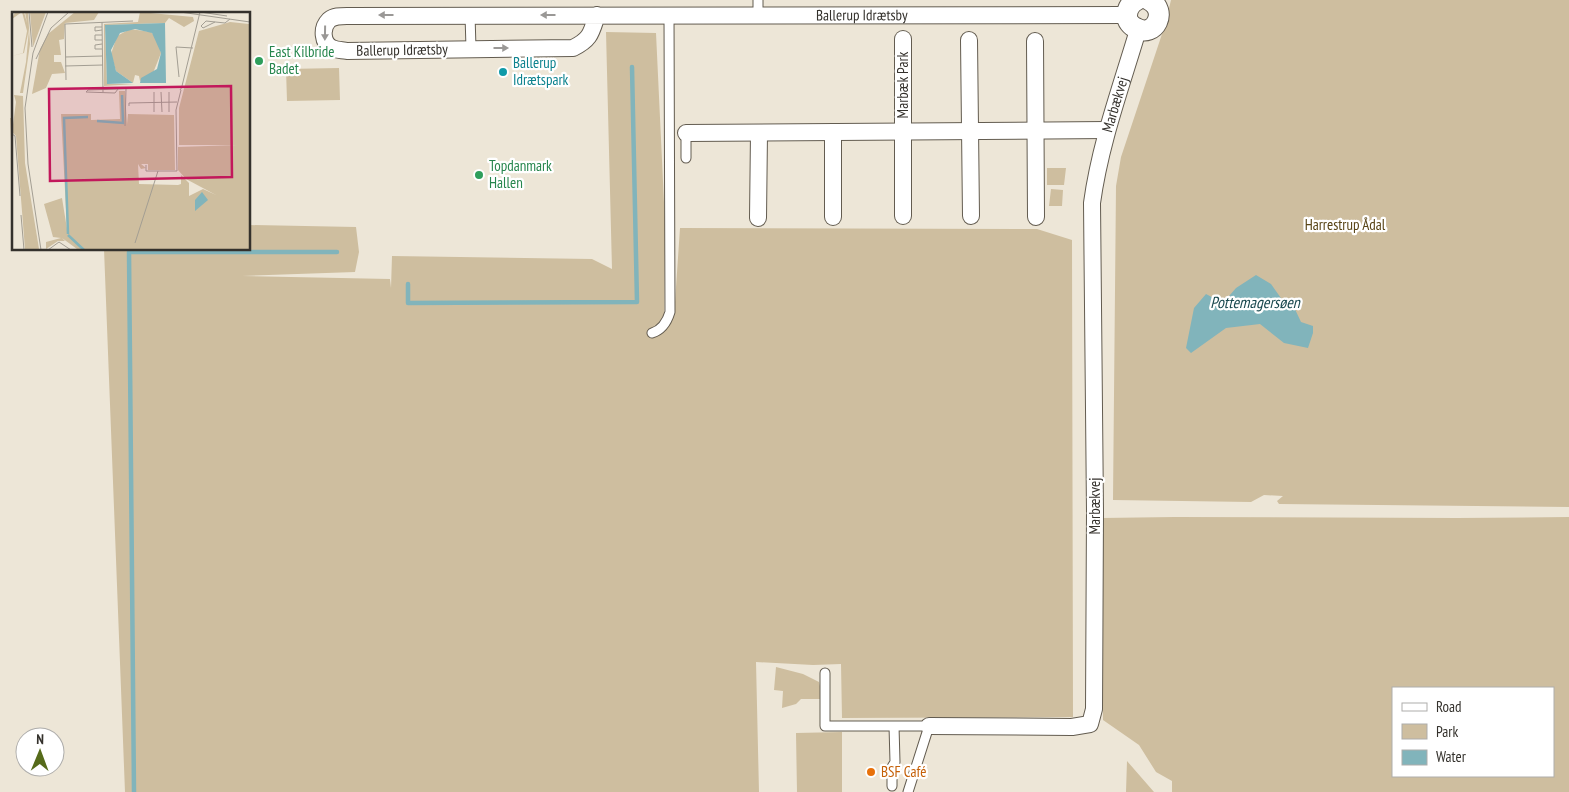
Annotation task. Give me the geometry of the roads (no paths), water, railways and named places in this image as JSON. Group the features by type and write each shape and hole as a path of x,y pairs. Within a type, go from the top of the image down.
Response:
{"street":[{"path":"1134,15 1145,31 1151,29 1159,18 1159,12 1157,6 1149,0"},
{"name":"Ballerup Idrætsby","path":"597,15 592,31 585,42 573,48 347,51 330,47 325,41 323,33 325,25 336,16 470,8 597,15 669,15 758,8 1134,15"},
{"name":"Marbækvej","path":"929,726 1072,727 1090,724 1094,709 1095,522 1092,203 1096,172 1134,15"},
{"name":"Marbæk Park","path":"903,40 903,216"},
{"path":"969,40 970,216"},
{"path":"1035,41 1036,217"},
{"name":"Marbæk Park","path":"686,133 1107,130"},
{"path":"758,218 759,132"},
{"path":"833,132 833,217"}],"lane":[{"path":"470,8 471,48"},
{"path":"652,333 659,331 670,312 669,15"},
{"name":"Marbæk Park","path":"686,133 686,158"},
{"name":"Marbækvej","path":"825,673 825,726 929,726"},
{"path":"892,786 892,767 895,762 894,726"},
{"path":"908,792 929,726"}],"water":[{"name":"Pottemagersøen","path":"1256,275 1271,284 1283,301 1293,305 1301,322 1313,326 1313,333 1308,348 1284,343 1260,324 1226,328 1191,353 1186,348 1194,308 1206,294 1223,303 1236,288"}],"waterway":[{"path":"408,284 408,303 637,302 632,67"},
{"path":"134,792 129,252 337,252"}],"place":[{"name":"East Kilbride Badet","path":"259,61"},
{"name":"Ballerup Idrætspark","path":"503,72"},
{"name":"Topdanmark Hallen","path":"479,175"},
{"name":"BSF Café","path":"871,772"}],"park label":[{"name":"Harrestrup Ådal","path":"1345,225"}]}
